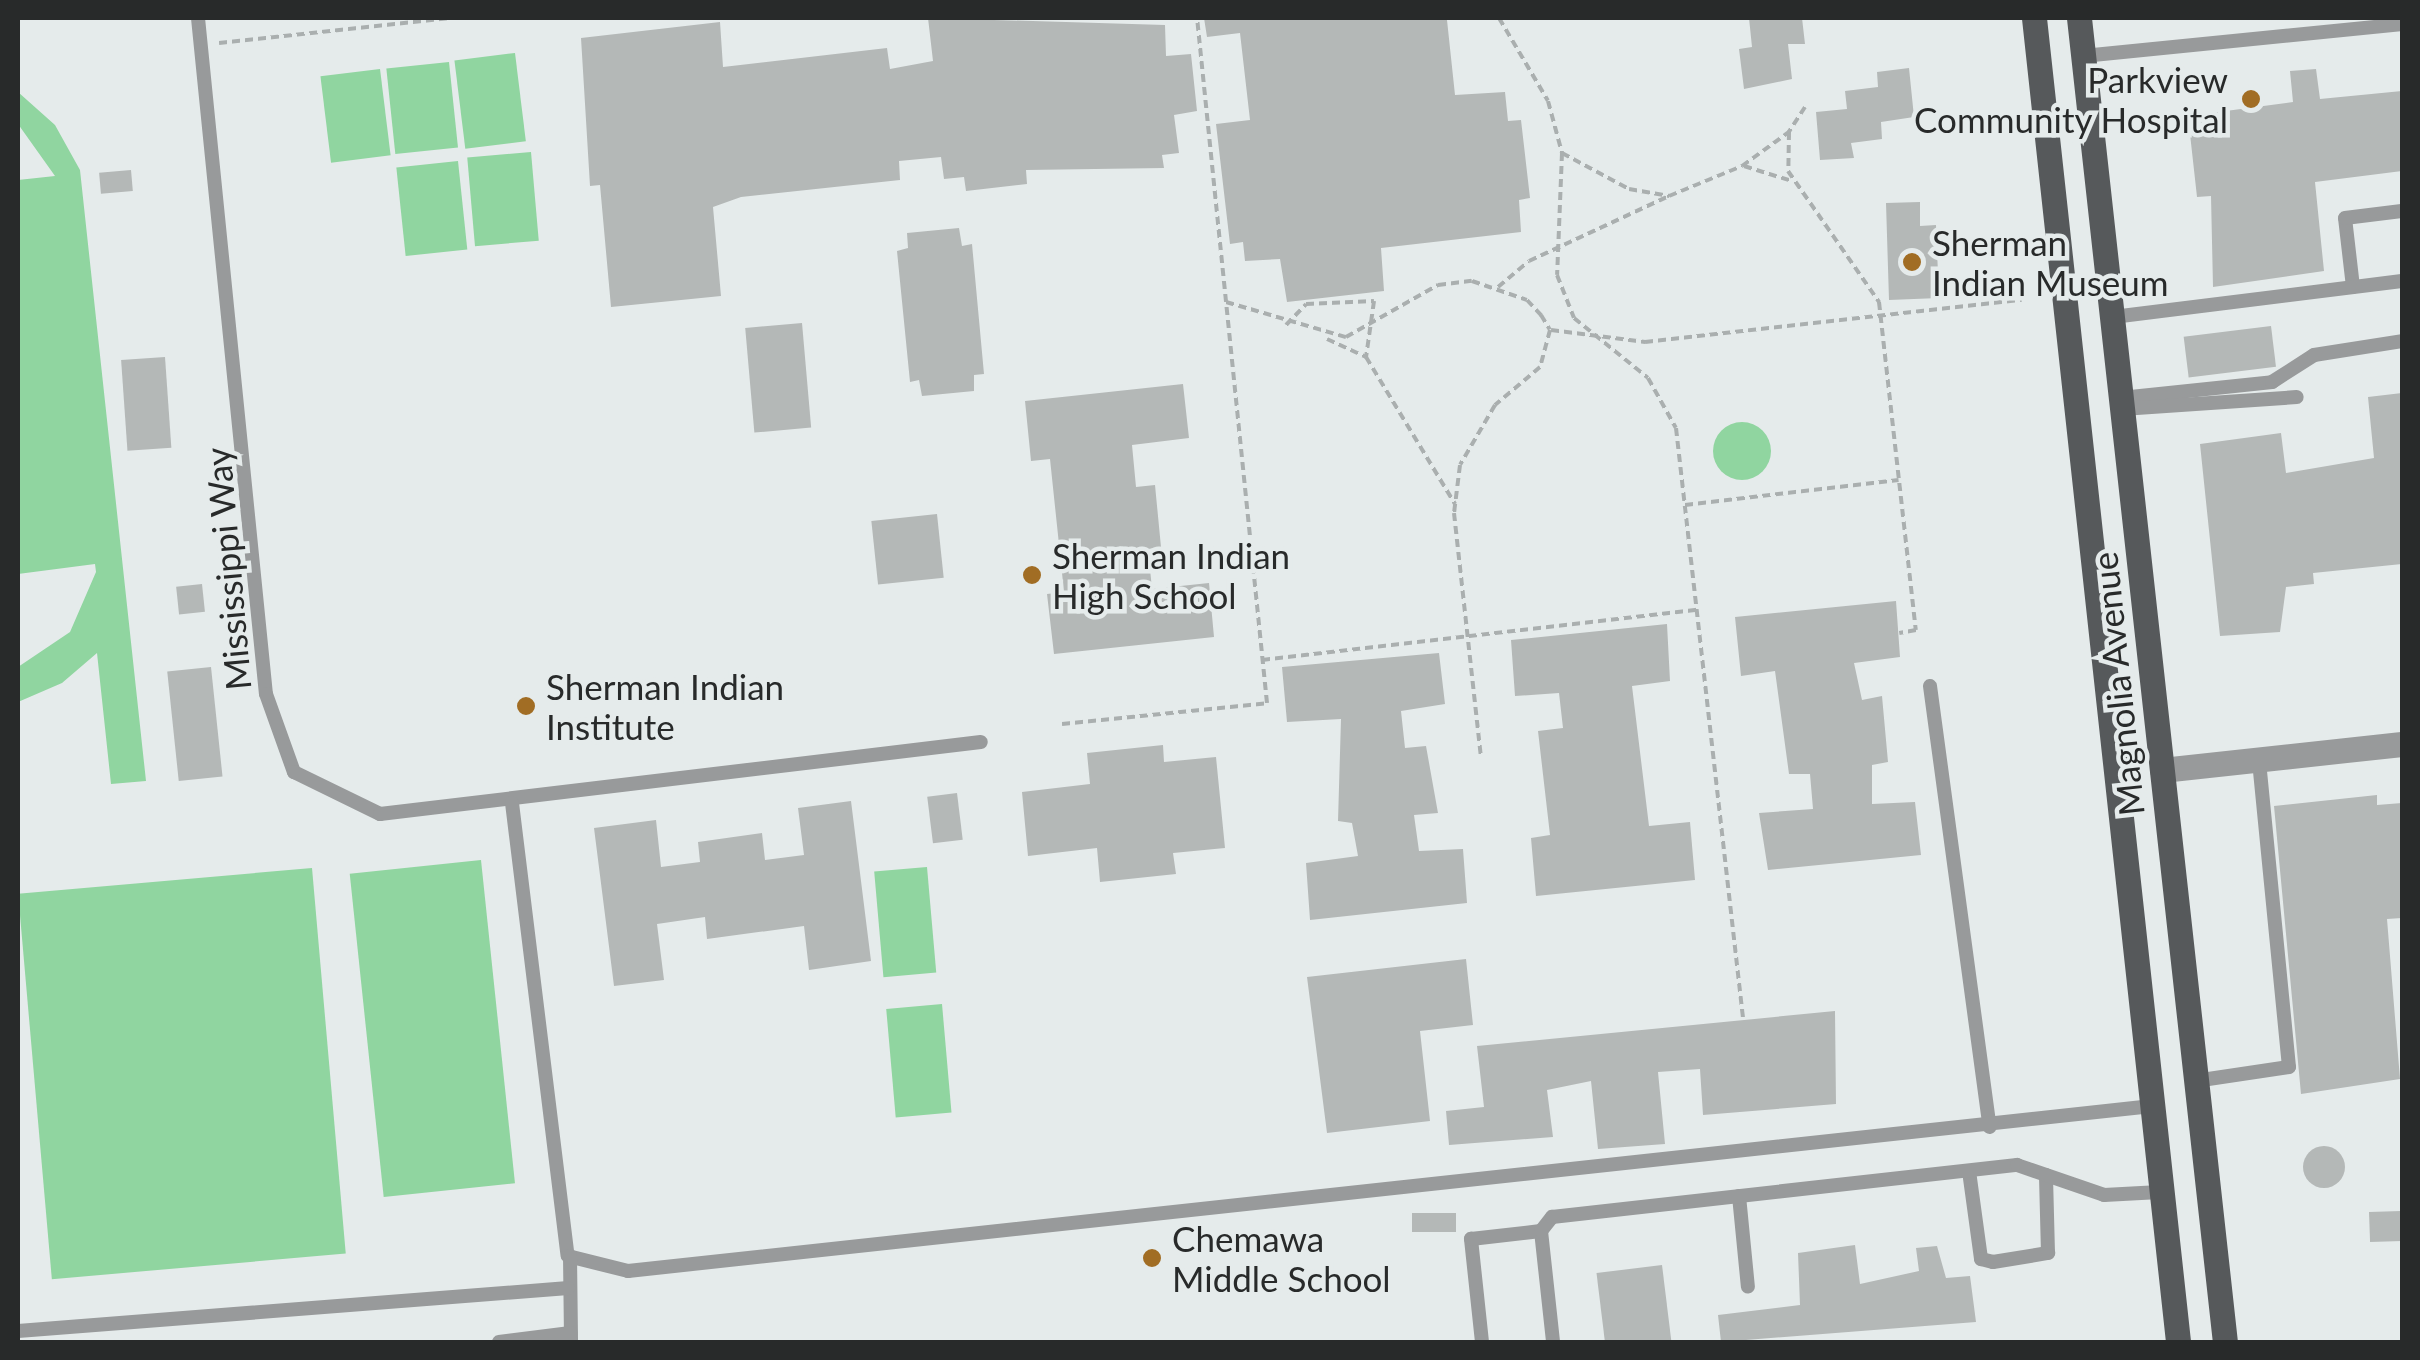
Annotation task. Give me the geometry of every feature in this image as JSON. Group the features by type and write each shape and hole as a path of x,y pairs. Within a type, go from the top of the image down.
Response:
{"main road":[{"name":"Magnolia Avenue","path":"2034,18 2178,1342"},
{"name":"Magnolia Avenue","path":"2079,18 2224,1342"},
{"path":"2078,413 2122,404"}],"street":[{"path":"2162,770 2402,744"}],"lane":[{"name":"Mississippi Way","path":"198,18 266,694 294,772 380,814 512,803 981,742"},
{"path":"2084,56 2402,24"},
{"path":"2353,287 2345,218 2402,212"},
{"path":"2112,318 2402,280"},
{"path":"2122,404 2272,382 2314,355 2402,341"},
{"path":"2122,404 2297,397"},
{"path":"1930,686 1990,1126"},
{"path":"2195,1081 2289,1067 2259,759"},
{"path":"499,1342 570,1338 570,1256 512,803"},
{"path":"570,1256 628,1271 2152,1106"},
{"path":"1482,1342 1471,1240 1540,1232 1552,1217 2017,1165 2104,1196 2160,1192"},
{"path":"1970,1170 1981,1260 1992,1262 2048,1254 2046,1175"},
{"path":"1739,1196 1748,1287"},
{"path":"1540,1232 1553,1342"},
{"path":"18,1330 568,1288"}],"path":[{"path":"201,45 448,18"},
{"path":"1062,724 1267,703 1197,18"},
{"path":"1500,18 1540,83 1562,154 1558,275 1588,335 1667,402 1698,610 1743,1018"},
{"path":"1498,286 1668,196 1742,166 1789,132 1805,107"},
{"path":"1789,132 1796,183 1880,314 1916,630 1898,633"},
{"path":"1562,154 1630,188 1668,196"},
{"path":"1742,166 1796,183"},
{"path":"1322,337 1346,337 1438,285 1498,286 1527,300 1550,330 1645,342 2022,300"},
{"path":"1286,324 1306,304 1365,298 1376,320 1366,357"},
{"path":"1226,302 1366,357 1455,504"},
{"path":"1481,756 1455,504 1472,433 1540,368 1550,330"},
{"path":"1684,505 1899,480"},
{"path":"1262,660 1698,610"}],"green space":[{"path":"515,53 526,141 465,149 454,60"},
{"path":"449,62 458,148 395,154 386,69"},
{"path":"380,69 391,155 331,163 320,76"},
{"path":"18,92 55,125 80,170 146,781 111,784 97,653 62,683 18,702 18,667 70,632 96,572 95,564 18,574 18,180 55,176 18,124"},
{"path":"531,152 539,241 475,246 467,158"},
{"path":"458,161 467,250 406,256 396,167"},
{"path":"1742,422 1763,430 1771,451 1763,472 1742,480 1721,472 1713,451 1721,430"},
{"path":"481,860 515,1183 384,1197 350,874"},
{"path":"927,867 936,973 883,977 874,872"},
{"path":"312,868 346,1254 52,1279 18,894"},
{"path":"942,1004 951,1113 896,1117 886,1009"}],"building":[{"path":"928,18 1165,25 1166,56 1191,54 1197,111 1174,115 1179,153 1162,155 1164,168 1026,170 1027,184 966,191 964,177 944,179 941,157 899,161 900,180 741,197 713,207 721,296 611,307 600,185 590,186 581,38 720,22 723,67 887,48 890,69 933,61"},
{"path":"1204,18 1447,20 1455,95 1505,92 1508,121 1521,120 1530,198 1519,200 1521,232 1381,248 1384,291 1287,302 1280,259 1245,261 1243,242 1230,244 1216,124 1250,120 1240,33 1207,37"},
{"path":"1749,18 1802,18 1805,44 1788,44 1792,79 1744,89 1739,49 1752,47"},
{"path":"1909,68 1914,117 1881,122 1882,139 1851,143 1854,158 1820,160 1816,112 1847,109 1845,91 1878,87 1877,72"},
{"path":"2316,69 2320,99 2402,91 2402,171 2315,182 2324,271 2213,287 2211,196 2197,197 2188,116 2293,102 2290,71"},
{"path":"131,170 133,191 101,194 99,173"},
{"name":"Sherman Indian Museum","path":"1920,202 1920,226 1936,225 1939,298 1889,300 1886,203"},
{"path":"959,228 962,246 972,244 984,374 974,375 974,391 922,396 919,380 910,382 897,251 908,248 907,233"},
{"path":"802,323 811,428 754,433 745,328"},
{"path":"2271,326 2276,367 2189,377 2184,337"},
{"path":"165,357 171,448 127,451 121,360"},
{"path":"1183,384 1189,438 1132,445 1136,487 1155,485 1161,547 1148,549 1152,589 1209,583 1214,637 1054,654 1047,594 1064,592 1050,459 1031,461 1025,401"},
{"path":"2402,393 2402,564 2313,573 2314,584 2286,587 2280,632 2220,636 2200,444 2281,433 2286,473 2374,458 2368,397"},
{"path":"937,514 944,578 878,585 871,521"},
{"path":"202,584 205,612 179,615 176,587"},
{"path":"1896,601 1900,657 1854,663 1862,700 1882,696 1888,762 1872,765 1872,804 1915,802 1921,855 1768,870 1759,813 1813,809 1810,774 1789,774 1775,671 1741,676 1735,617"},
{"path":"1667,624 1670,681 1632,686 1649,826 1690,822 1695,880 1536,896 1531,838 1550,835 1538,731 1563,728 1559,693 1515,696 1511,640"},
{"path":"1439,653 1445,704 1401,711 1405,748 1426,746 1438,813 1414,815 1419,851 1463,849 1467,903 1310,920 1306,863 1358,856 1352,823 1338,821 1341,719 1287,722 1282,667"},
{"path":"211,667 222,776 179,781 167,672"},
{"path":"1163,745 1164,762 1216,757 1225,848 1173,853 1176,874 1100,882 1097,848 1028,856 1022,792 1090,784 1087,753"},
{"path":"957,793 963,840 933,843 927,797"},
{"path":"2377,795 2377,805 2402,803 2402,918 2387,919 2400,1079 2301,1094 2274,806"},
{"path":"851,801 871,961 809,970 804,926 707,939 705,917 657,924 664,980 614,986 594,828 656,820 661,867 700,862 698,842 762,833 765,860 804,855 798,808"},
{"path":"1466,959 1473,1025 1420,1031 1430,1121 1327,1133 1307,977"},
{"path":"1835,1011 1836,1104 1703,1115 1700,1069 1658,1072 1665,1144 1598,1149 1591,1081 1547,1090 1553,1137 1449,1145 1446,1111 1484,1107 1477,1046"},
{"path":"2324,1146 2339,1152 2345,1167 2339,1182 2324,1188 2309,1182 2303,1167 2309,1152"},
{"path":"2401,1211 2402,1241 2370,1242 2369,1212"},
{"path":"1412,1213 1456,1213 1456,1232 1412,1232"},
{"path":"1855,1245 1860,1284 1919,1271 1916,1248 1937,1246 1946,1278 1970,1276 1976,1322 1721,1342 1718,1315 1800,1305 1798,1253"},
{"path":"1662,1265 1671,1342 1605,1342 1596,1273"}],"place":[{"name":"Parkview Community Hospital","path":"2251,99"},
{"name":"Sherman Indian Museum","path":"1912,262"},
{"name":"Sherman Indian High School","path":"1032,575"},
{"name":"Sherman Indian Institute","path":"526,706"},
{"name":"Chemawa Middle School","path":"1152,1258"}]}
